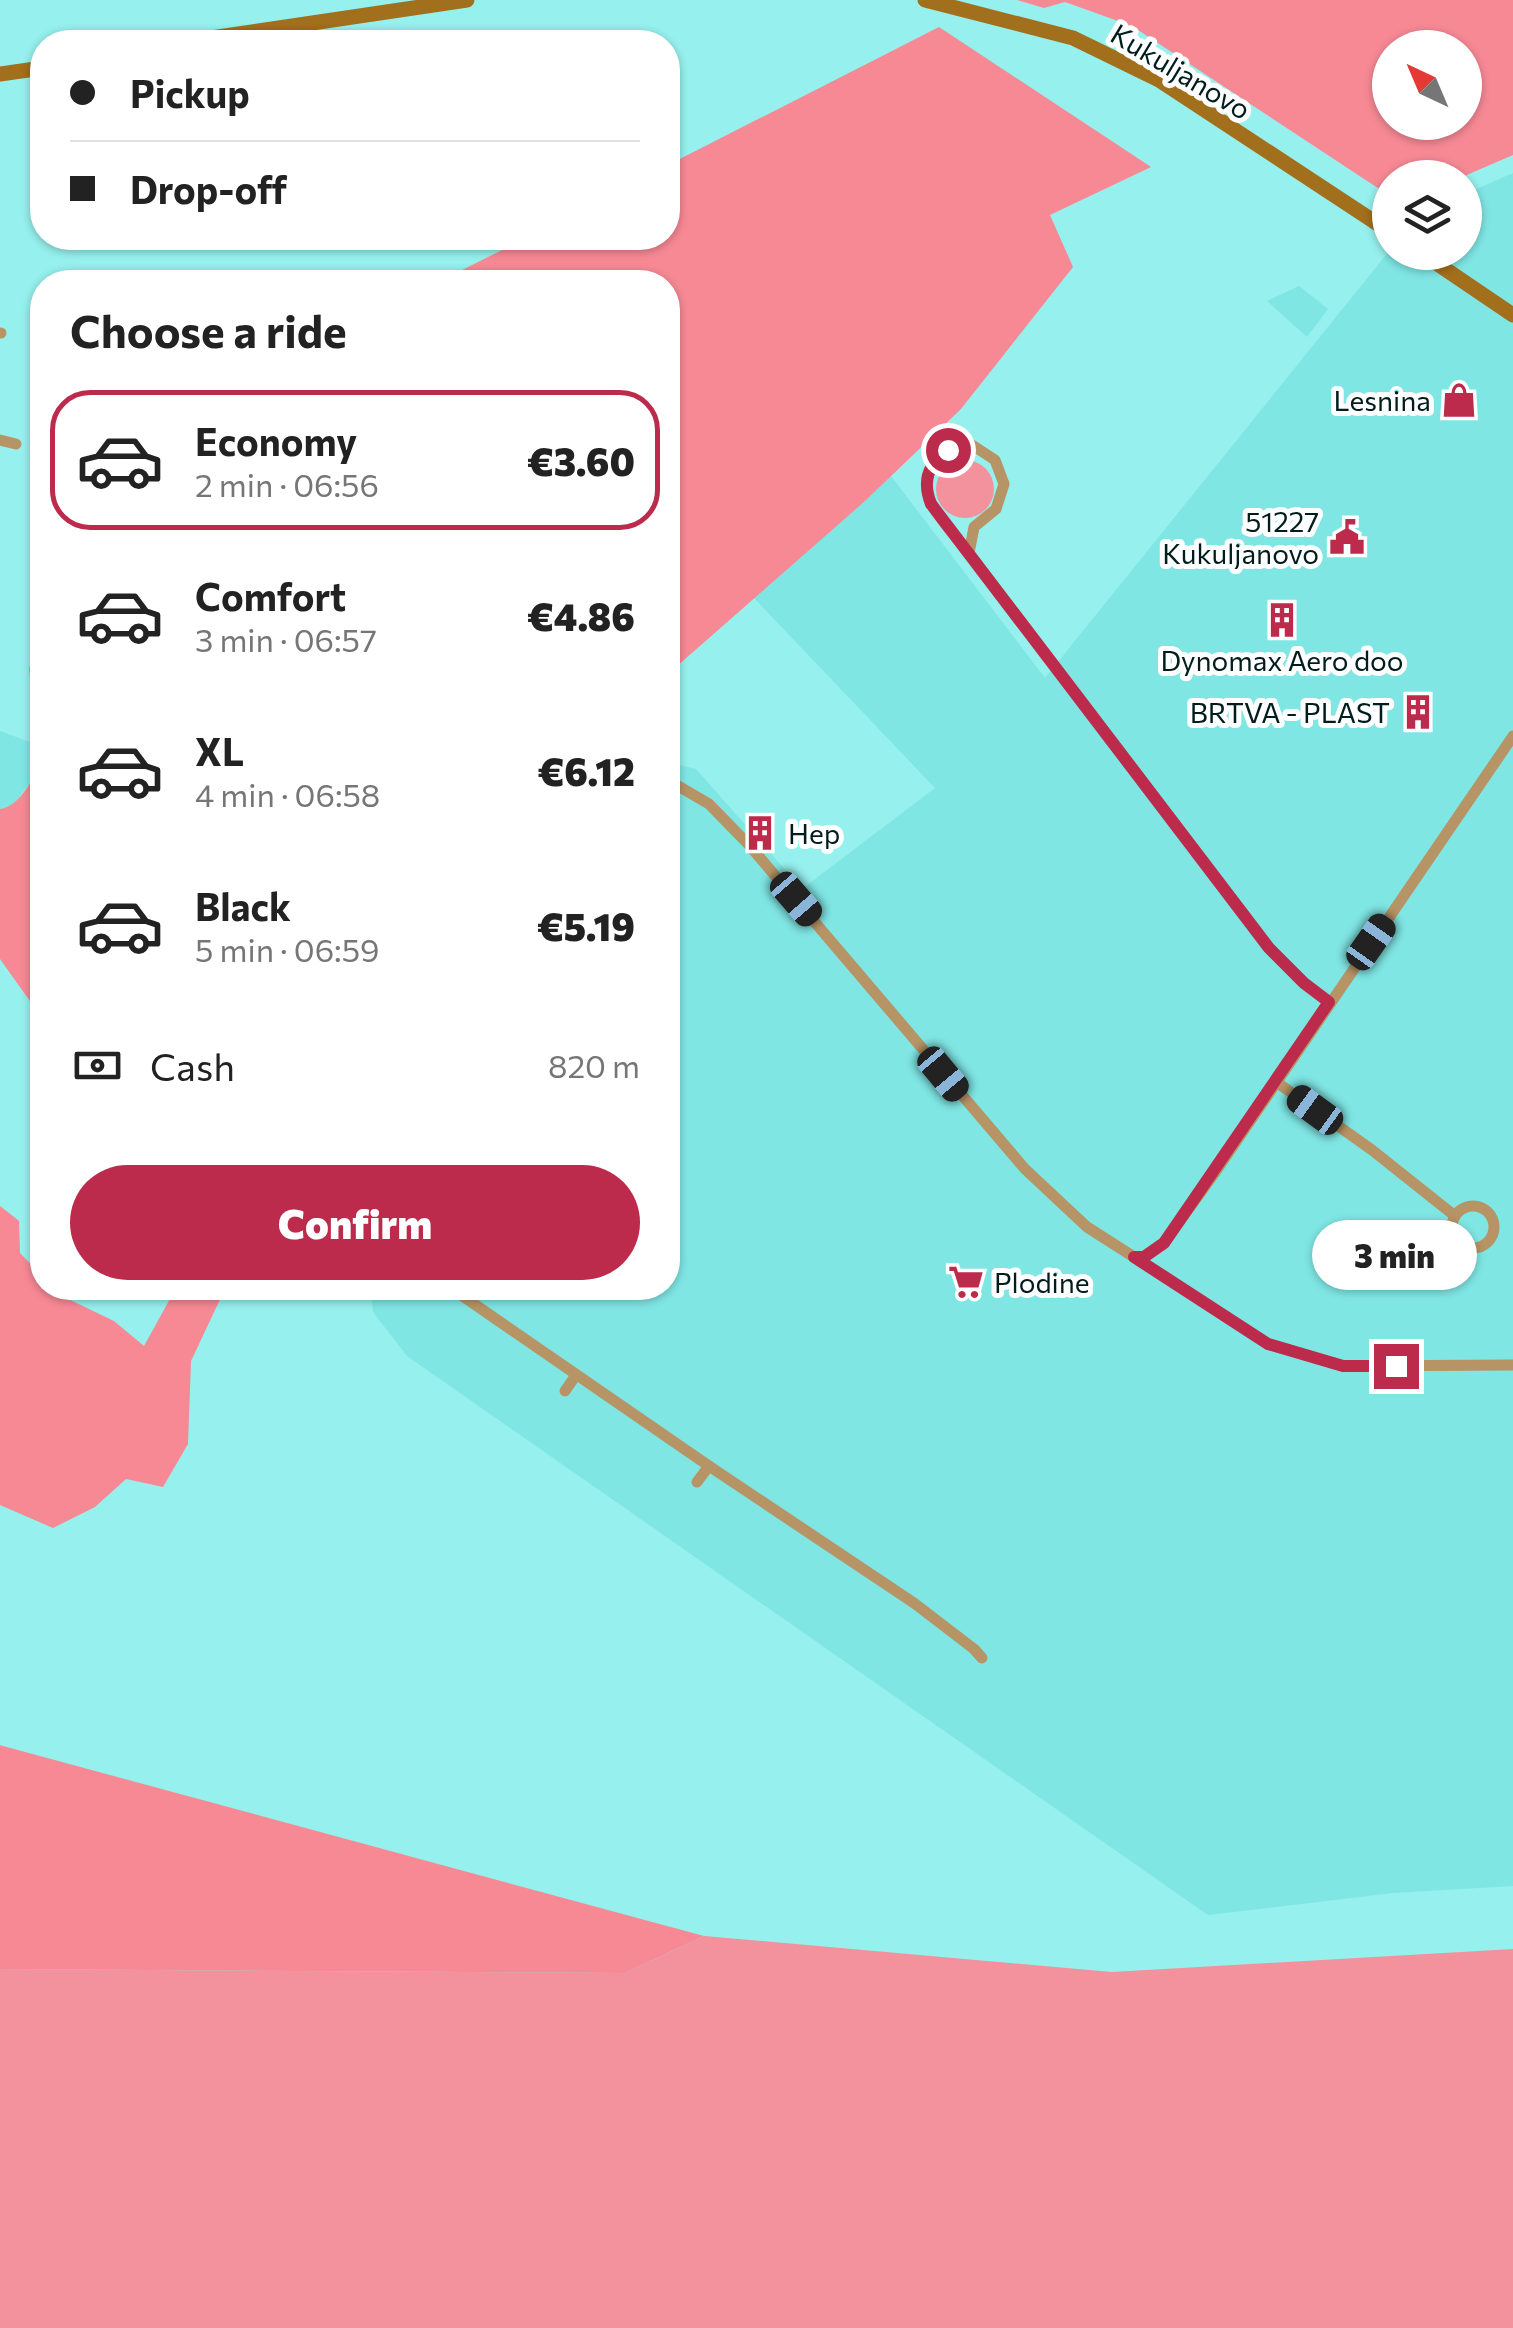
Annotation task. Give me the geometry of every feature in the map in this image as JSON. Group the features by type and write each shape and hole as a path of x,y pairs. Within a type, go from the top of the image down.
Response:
{"main road":[{"path":"265,30 467,0"},
{"name":"Kukuljanovo","path":"925,0 1074,38 1124,60 1372,220"},
{"path":"0,74 30,70"},
{"path":"1447,270 1513,314"}],"street":[{"path":"0,440 16,444"},
{"path":"968,554 974,527 996,508 1004,484 995,460 972,446 948,450 938,457 926,480 931,504 968,554 1269,948 1329,1002"},
{"path":"1134,1257 1144,1257 1164,1243 1513,736"},
{"path":"680,787 709,804 749,845 1025,1169 1087,1227 1268,1344 1343,1366 1513,1365"},
{"path":"1275,1082 1372,1150 1455,1216"},
{"path":"468,1300 914,1603 982,1658"},
{"path":"565,1391 576,1375"},
{"path":"697,1482 709,1466"}],"shaded area":[{"path":"1017,0 1513,0 1513,155 1482,168 1482,160 1372,160 1372,184 1132,26 1065,2 1044,8"},
{"path":"939,27 1151,167 1050,215 1073,267 961,409 865,501 680,663 680,270 462,270 502,250 680,250 680,159"},
{"path":"1513,173 1513,1886 1393,1893 1208,1915 407,1356 373,1312 372,1300 680,1300 680,765 696,769 802,889 935,788 754,598 891,476 1045,678 1374,270 1482,270 1482,187"},
{"path":"1299,286 1328,309 1307,337 1267,301"},
{"path":"965,460 985,469 994,489 985,509 965,518 945,509 936,489 945,469"},
{"path":"0,731 30,742 30,781 16,802 0,809"},
{"path":"30,783 30,1001 0,959 0,809 19,798"},
{"path":"0,1206 19,1221 20,1253 30,1263 30,1300 70,1300 114,1321 144,1346 169,1300 220,1300 191,1361 188,1444 163,1487 126,1479 95,1507 53,1528 0,1505"},
{"path":"0,1745 704,1936 625,1973 0,1969"},
{"path":"704,1936 1112,1972 1513,1949 1513,2328 0,2328 0,1969 625,1973"}],"place":[{"name":"Lesnina","path":"1459,400"},
{"name":"51227 Kukuljanovo","path":"1347,537"},
{"name":"Dynomax Aero doo","path":"1282,620"},
{"name":"BRTVA - PLAST","path":"1418,712"},
{"name":"Hep","path":"760,833"},
{"name":"Plodine","path":"966,1282"}],"route":[{"path":"948,450 938,457 926,480 931,504 1269,948 1329,1002 1164,1243 1144,1257 1134,1257 1268,1344 1343,1366 1396,1366"}]}
